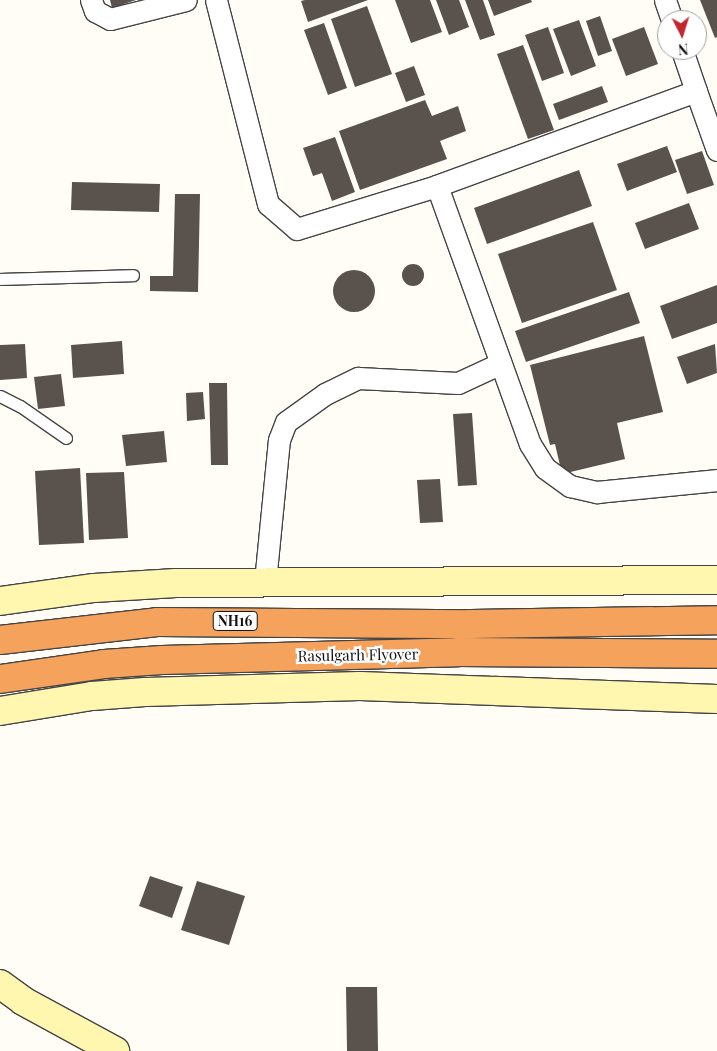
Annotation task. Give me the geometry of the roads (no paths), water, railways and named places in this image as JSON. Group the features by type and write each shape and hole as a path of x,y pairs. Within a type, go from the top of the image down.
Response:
{"highway":[{"name":"Rasulgarh Flyover","path":"0,640 157,622 472,624 717,620"},
{"name":"Rasulgarh Flyover","path":"0,679 104,664 162,660 458,652 717,654"}],"street":[{"path":"91,0 95,11 110,19 186,0"},
{"path":"216,0 268,204 297,229 437,186 696,91"},
{"path":"685,60 717,150"},
{"path":"437,186 530,444 545,468 570,486 596,492 717,480"},
{"path":"265,582 279,440 286,422 325,394 358,378 458,383 501,363"},
{"path":"0,601 94,588 265,582 717,580"},
{"path":"0,711 92,696 145,692 360,686 717,699"},
{"path":"0,976 22,1001"},
{"path":"0,984 22,1001 115,1051"}],"lane":[{"path":"0,279 133,274"},
{"path":"0,396 20,406 66,438"}]}
